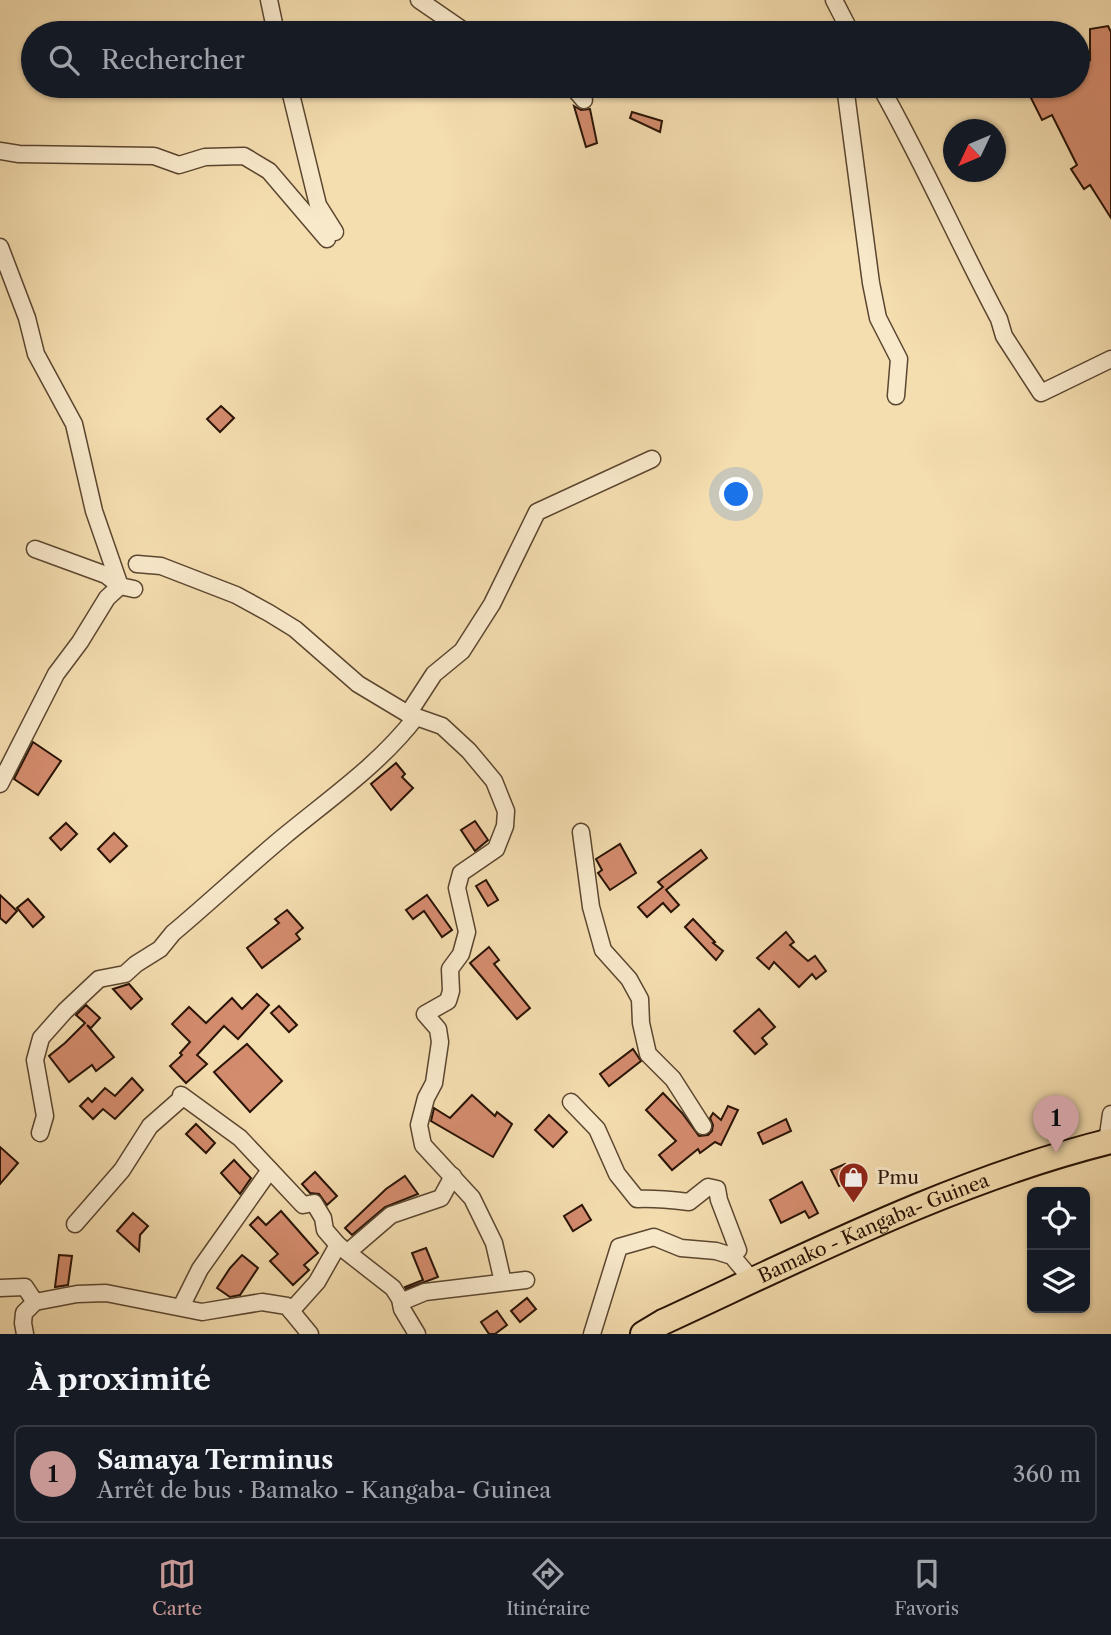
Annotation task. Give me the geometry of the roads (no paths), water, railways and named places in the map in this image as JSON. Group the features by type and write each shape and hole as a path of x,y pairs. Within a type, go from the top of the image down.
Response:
{"main road":[{"name":"Bamako - Kangaba- Guinea","path":"643,1334 852,1235 1000,1175 1109,1142"}],"street":[{"path":"268,0 273,21"},
{"path":"419,0 450,21"},
{"path":"834,0 845,21"},
{"path":"0,151 19,154 154,156 179,165 205,157 244,156 269,171 331,236 318,205 292,98"},
{"path":"847,98 873,295 878,318 899,359 896,396"},
{"path":"887,98 999,319 1004,336 1041,393 1111,359"},
{"path":"0,247 27,318 36,354 74,424 94,511 127,587"},
{"path":"40,1133 45,1115 35,1060 41,1038 65,1011 99,979 125,974 135,964 160,949 173,933 397,741 434,674 462,651 492,604 537,512 652,459"},
{"path":"34,549 106,575 127,587"},
{"path":"137,564 161,566 236,595 295,629 358,684 412,715 442,726 469,751 494,781 506,811 505,826 496,849 461,873 457,888 467,932 461,954 450,969 451,991 448,1001 425,1014 438,1029 440,1053 434,1083 426,1098 419,1125 423,1145 472,1198 494,1243 503,1282"},
{"path":"0,784 56,674 107,598 127,587"},
{"path":"581,832 591,907 603,950 629,979 640,999 641,1023 648,1054 673,1079 704,1126"},
{"path":"75,1224 122,1170 150,1126 182,1096 240,1138 303,1205 314,1203 323,1217 324,1230 393,1288 417,1334"},
{"path":"570,1102 597,1129 617,1174 637,1199 688,1202 708,1187 717,1189 738,1250 732,1256"},
{"path":"1109,1142 1111,1114"},
{"path":"181,1307 200,1269 270,1170"},
{"path":"291,1311 343,1248 391,1215 441,1198 453,1176"},
{"path":"592,1334 620,1247 654,1237 681,1248 716,1251 732,1256 753,1281"},
{"path":"401,1302 425,1292 526,1280"},
{"path":"0,1288 25,1287 35,1302"},
{"path":"25,1334 24,1312 35,1302 77,1294 106,1293 202,1312 262,1303 287,1306 310,1334"}],"place":[{"name":"Samaya Terminus","path":"1056,1153"},
{"name":"Pmu","path":"854,1204"}]}
